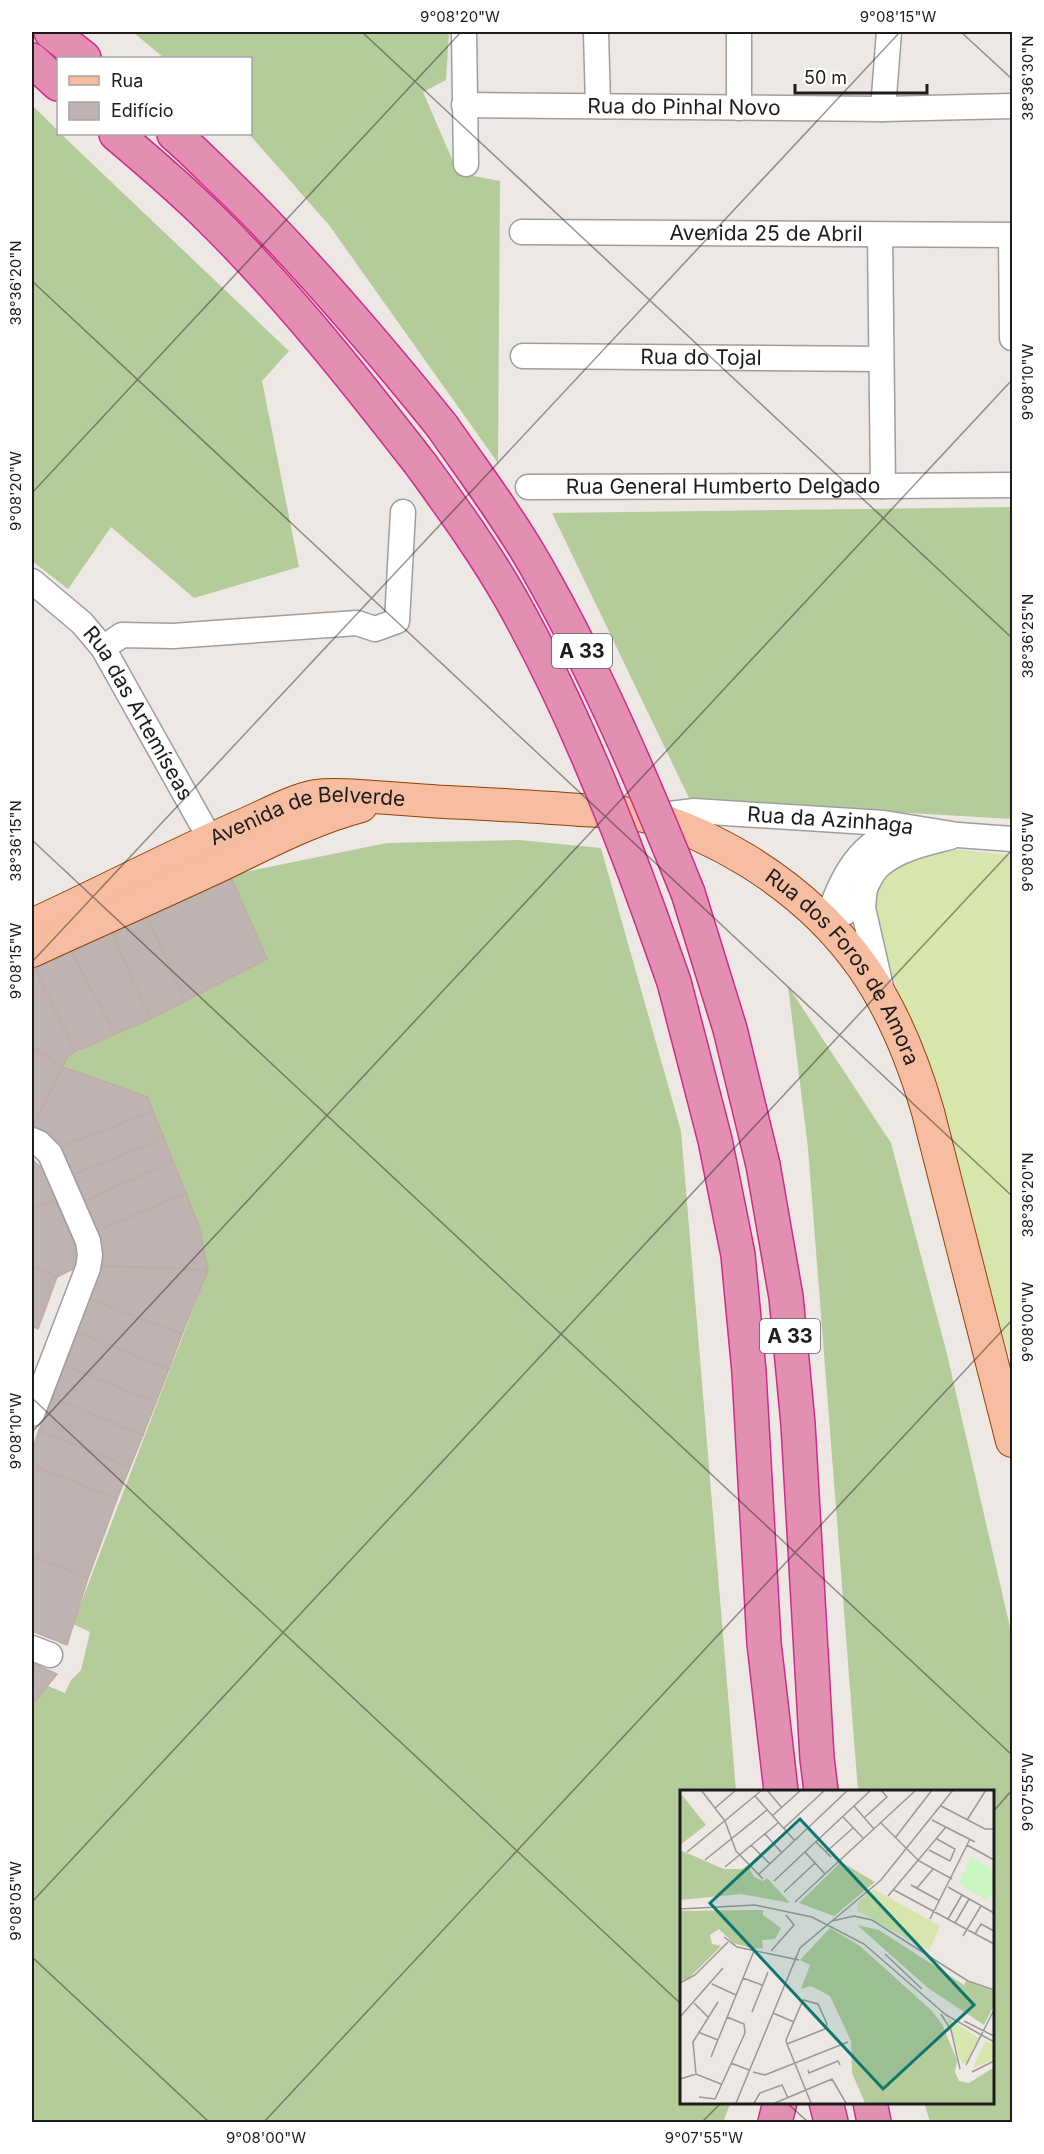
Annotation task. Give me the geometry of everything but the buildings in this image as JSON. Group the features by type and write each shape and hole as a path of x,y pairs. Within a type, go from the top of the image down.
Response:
{"highway":[{"path":"51,32 83,57"},
{"path":"32,60 57,83"},
{"name":"A 33","path":"117,135 211,219 267,278 326,345 422,466 510,597 554,678 628,853 674,982 710,1118 738,1255 749,1372 764,1642 782,1790"},
{"name":"A 33","path":"175,135 258,215 322,283 389,360 442,426 492,497 536,565 585,657 635,762 688,893 730,1029 763,1165 786,1297 798,1424 817,1758 821,1790"},
{"path":"775,2122 780,2103"},
{"path":"826,2103 831,2122"},
{"path":"870,2103 874,2122"}],"main road":[{"name":"Avenida de Belverde","path":"32,951 217,851 296,802 316,796 332,795 391,798"},
{"name":"Rua dos Foros de Amora","path":"391,798 647,816 701,836 734,852 778,880 826,922 863,966 884,1001 903,1038 917,1075 1012,1441"},
{"name":"Avenida de Belverde","path":"32,925 217,851"}],"street":[{"path":"464,32 466,164"},
{"path":"596,32 598,106"},
{"path":"739,32 739,108"},
{"path":"883,110 889,32"},
{"name":"Rua do Pinhal Novo","path":"464,105 883,110 1012,106"},
{"name":"Avenida 25 de Abril","path":"522,232 1012,235"},
{"name":"Rua General Humberto Delgado","path":"528,487 883,486 880,235"},
{"path":"1012,235 1012,338"},
{"name":"Rua do Tojal","path":"523,356 881,359"},
{"path":"883,486 1012,485"},
{"path":"103,648 122,635 173,636 357,623 375,629 397,621 403,512"},
{"name":"Rua das Artemíseas","path":"32,582 82,623 103,648 217,851"},
{"name":"Rua da Azinhaga","path":"647,816 694,811 911,827 958,835 1012,839"},
{"path":"826,922 844,878 864,850 880,837 911,827"},
{"path":"826,922 855,905 871,875 894,855 958,835"},
{"path":"865,886 863,908 884,1001"},
{"path":"32,1140 39,1143 50,1154 88,1241 90,1255 88,1268 32,1414"}],"green space":[{"path":"133,32 449,32 446,80 423,92 458,173 500,181 498,463 329,225 250,135 252,135 252,57 163,57"},
{"path":"32,105 57,130 57,135 62,135 289,351 262,381 299,567 194,598 111,527 68,589 32,561"},
{"path":"1012,507 1012,819 690,800 552,513"},
{"path":"519,840 601,848 681,1131 736,1790 680,1790 680,2103 731,2103 723,2122 32,2122 32,1705 48,1686 65,1693 71,1680 81,1670 90,1632 73,1624 208,1270 200,1230 148,1097 63,1067 67,1057 267,959 230,875 387,843"},
{"path":"940,848 1012,855 1012,1364 874,915 872,895 881,873"},
{"path":"788,986 891,1143 947,1354 1012,1636 1012,2122 930,2122 924,2103 993,2103 993,1790 858,1790 808,1148"}]}
